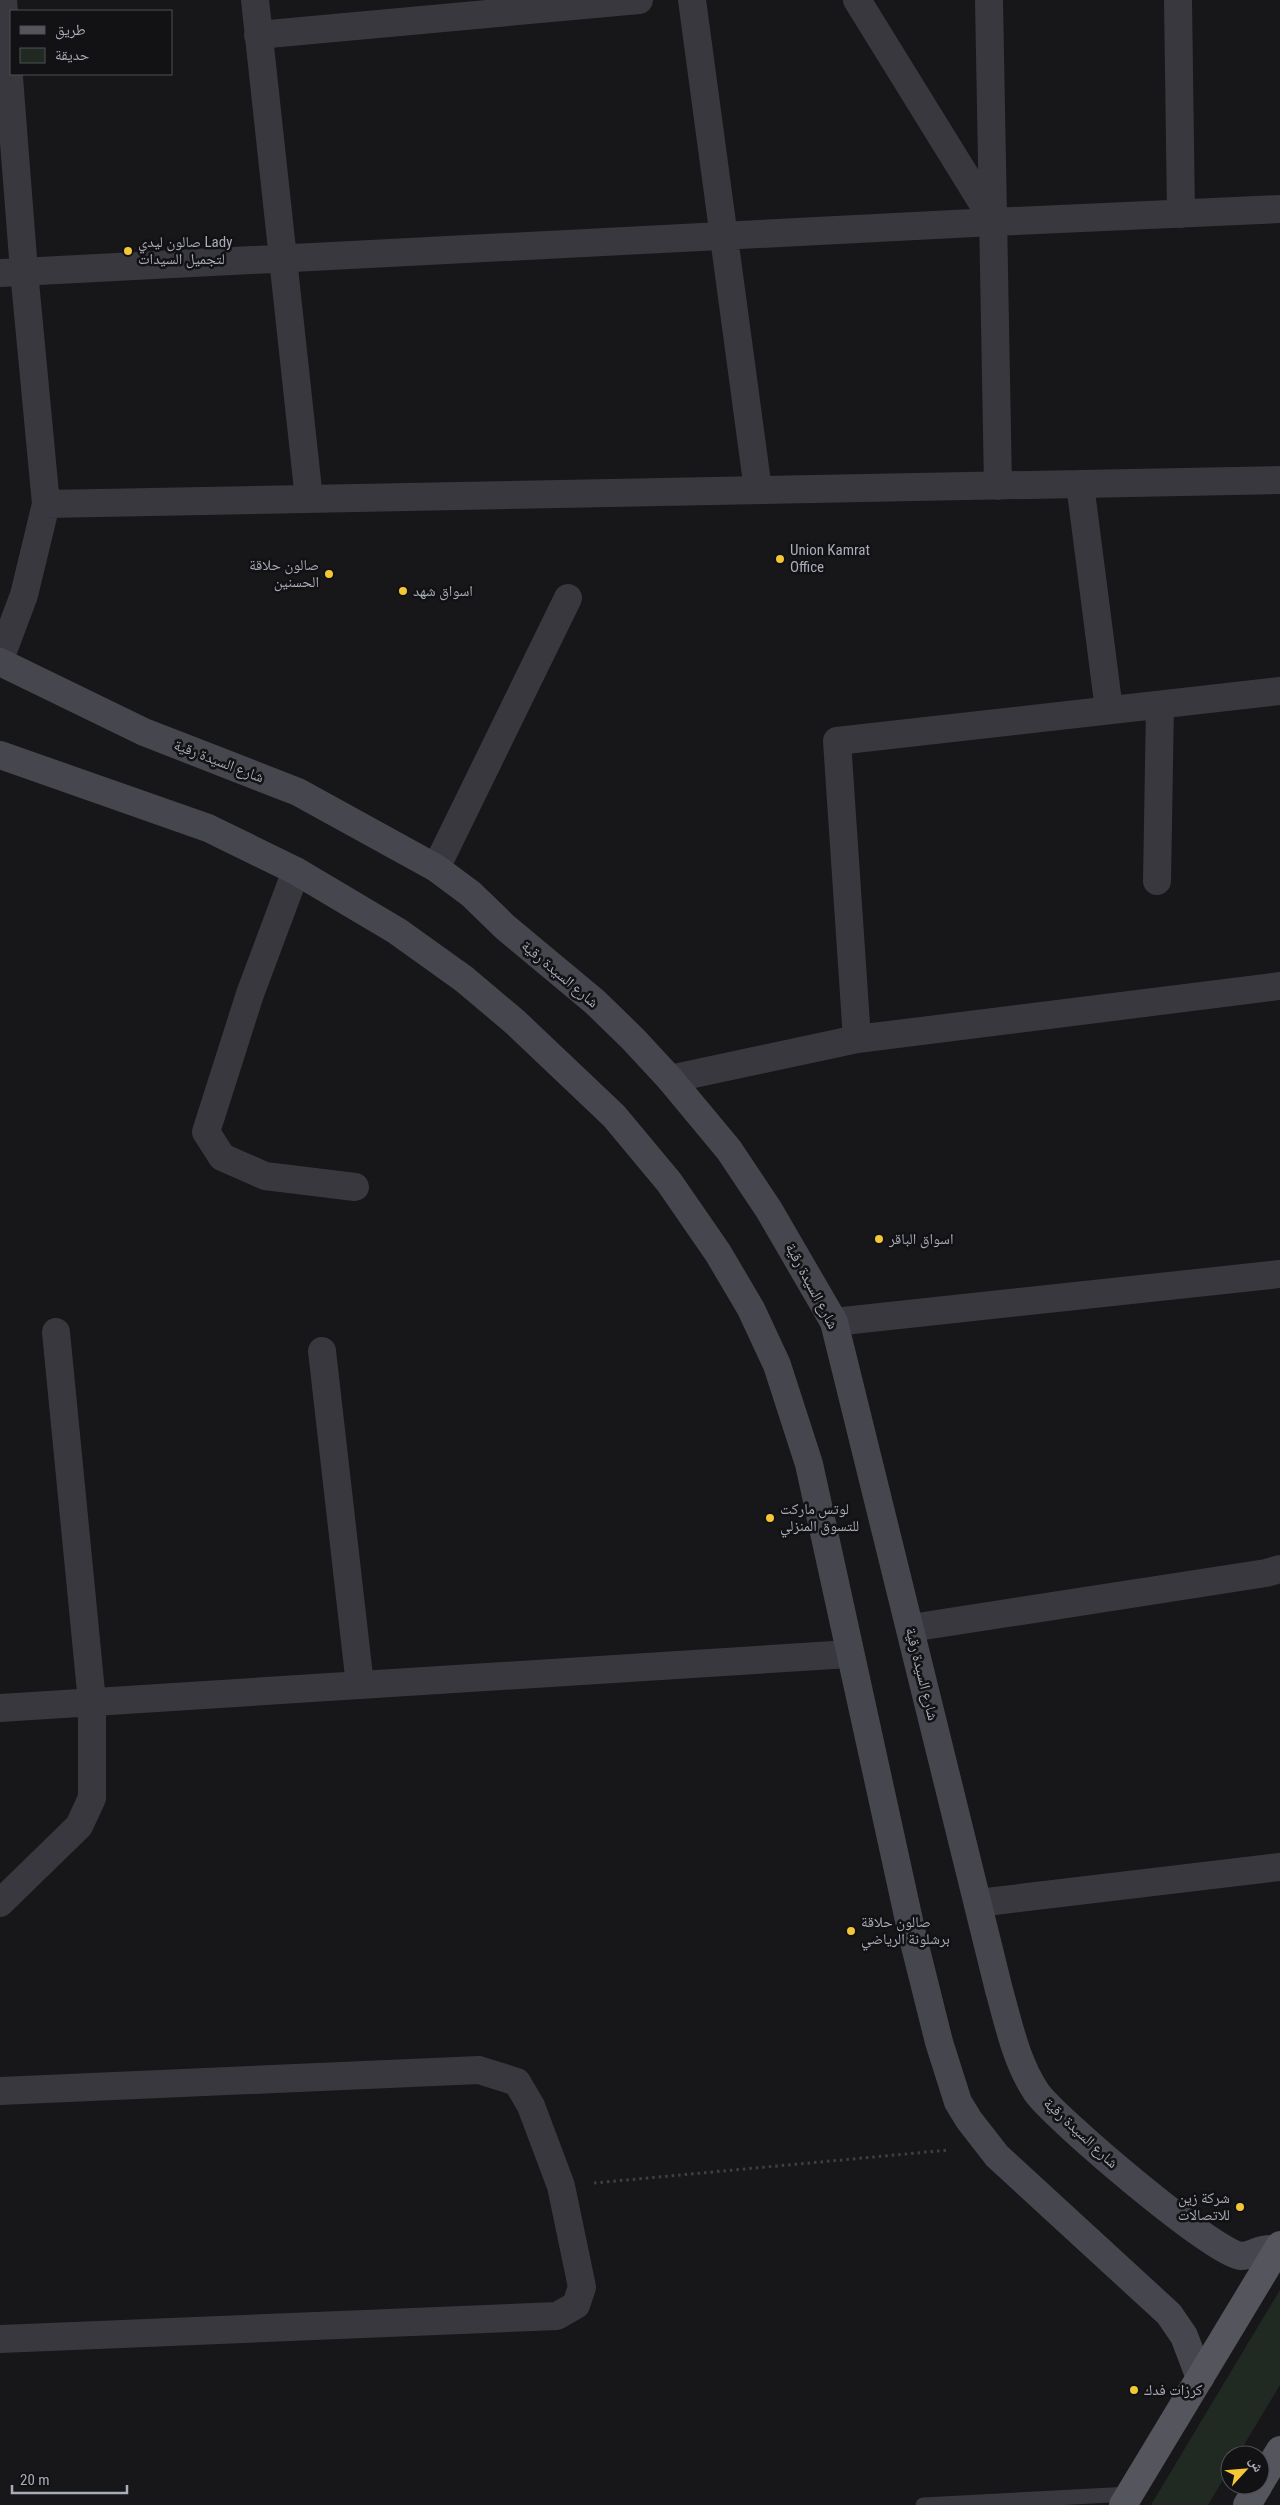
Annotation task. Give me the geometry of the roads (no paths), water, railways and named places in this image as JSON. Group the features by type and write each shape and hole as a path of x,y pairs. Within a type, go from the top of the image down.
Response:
{"main road":[{"name":"شارع السيدة رقية","path":"0,661 144,732 298,792 436,868 470,894 505,928 595,1002 670,1079 729,1150 759,1195 834,1322 1016,2051 1037,2092 1054,2113 1131,2179 1208,2238 1226,2250 1240,2256 1279,2247"},
{"path":"0,755 208,828 296,871 397,931 464,979 515,1022 614,1116 669,1182 751,1309 777,1365 808,1464 912,1934 946,2069 958,2102 988,2146 1011,2170 1169,2314 1184,2336 1200,2378"},
{"path":"1126,2499 1279,2247"},
{"path":"1270,2466 1280,2450"}],"street":[{"path":"0,661 24,595 46,504 12,272 3,0"},
{"path":"255,0 309,499"},
{"path":"258,35 501,6 639,0"},
{"path":"692,0 722,236 758,490"},
{"path":"858,0 993,222"},
{"path":"990,0 998,486"},
{"path":"1178,0 1181,214"},
{"path":"12,272 993,222 1280,210"},
{"path":"46,504 1280,480"},
{"path":"1080,484 1109,710"},
{"path":"436,868 568,598"},
{"path":"856,1039 837,741 1280,692"},
{"path":"1157,881 1160,705"},
{"path":"296,871 250,994 206,1132 222,1157 265,1176 355,1187"},
{"path":"670,1079 856,1039 1280,986"},
{"path":"834,1322 1280,1274"},
{"path":"0,1903 79,1826 92,1798 92,1702 56,1332"},
{"path":"322,1352 360,1685"},
{"path":"911,1628 1266,1573 1280,1569"},
{"path":"0,1708 849,1654"},
{"path":"978,1902 1280,1868"},
{"path":"0,2091 479,2070 517,2082 531,2106 561,2186 582,2288 576,2305 557,2316 0,2339"}],"lane":[{"path":"923,2505 1126,2499"}],"place":[{"name":"صالون ليدي Lady لتجميل السيدات","path":"128,251"},
{"name":"Union Kamrat Office","path":"780,559"},
{"name":"صالون حلاقة الحسنين","path":"329,574"},
{"name":"اسواق شهد","path":"403,591"},
{"name":"اسواق الباقر","path":"879,1239"},
{"name":"لوتس ماركت للتسوق المنزلي","path":"770,1518"},
{"name":"صالون حلاقة برشلونة الرياضي","path":"851,1931"},
{"name":"شركة زين للاتصالات","path":"1240,2207"},
{"name":"كرزات فدك","path":"1134,2390"}]}
